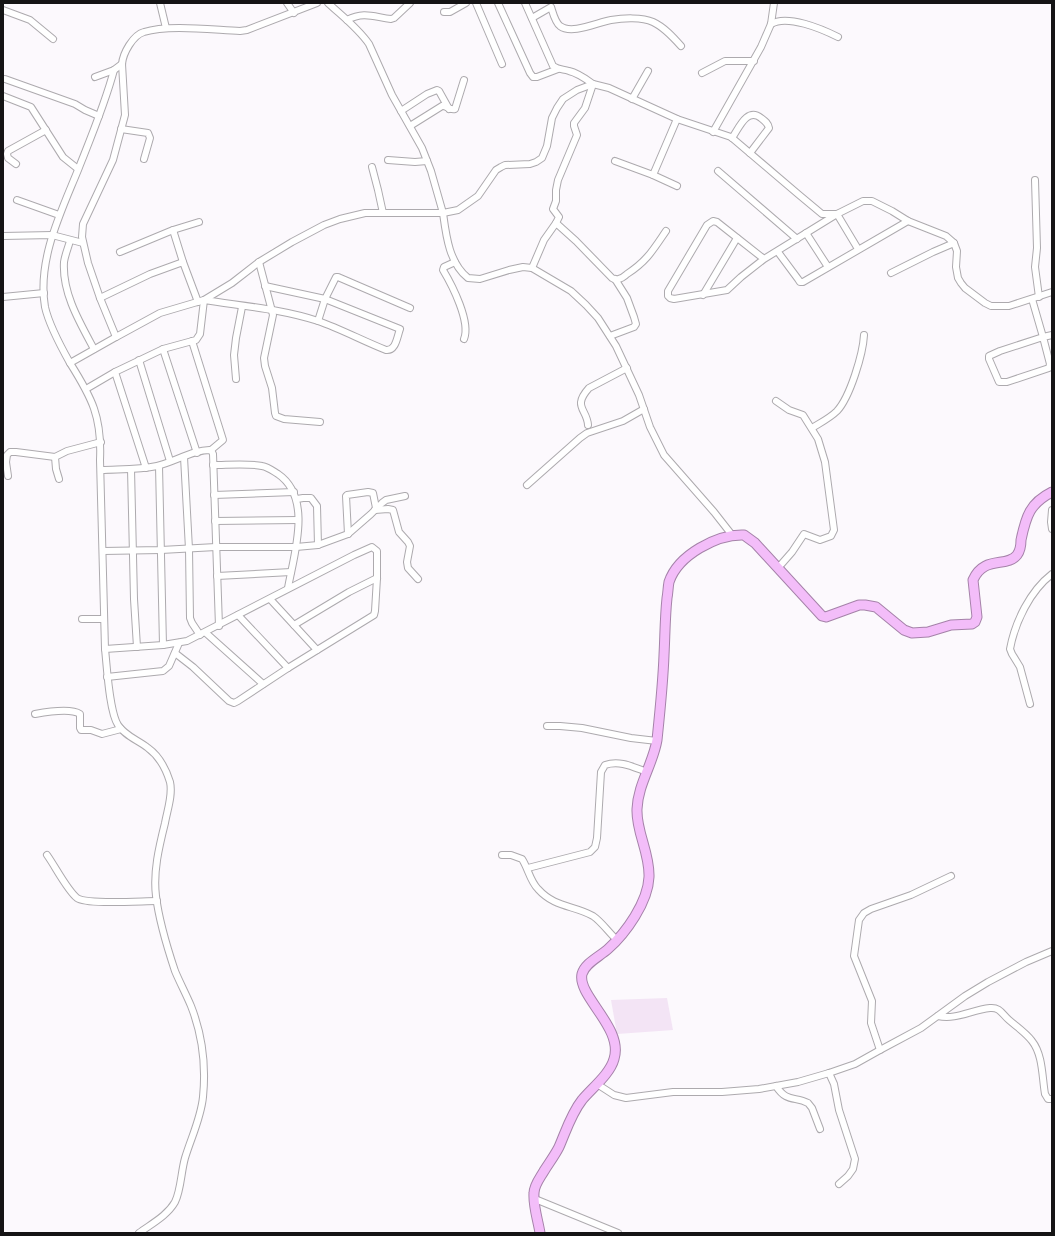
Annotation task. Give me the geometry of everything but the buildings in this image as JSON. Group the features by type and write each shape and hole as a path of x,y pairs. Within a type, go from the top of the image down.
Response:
{"highway":[{"path":"540,1233 534,1192 536,1184 557,1149 570,1119 581,1101 597,1084 612,1064 616,1053 615,1040 584,988 582,976 588,965 617,940 631,922 645,896 648,885 648,862 638,826 637,809 641,784 651,764 657,740 663,687 669,582 684,559 693,552 719,539 744,535 750,538 824,617 865,604 876,607 904,630 912,633 928,632 951,625 972,624 977,617 973,580 975,576 980,568 986,565 1008,560 1016,556 1020,549 1025,520 1038,501 1052,492"}],"street":[{"path":"160,3 166,28"},
{"path":"287,3 294,13"},
{"path":"116,337 88,263 82,237 84,224 113,160 125,115 122,64 123,57 135,38 142,32 166,28 240,31 254,28 317,3"},
{"path":"328,3 347,20 369,44 392,95 410,126 427,161 438,193 448,241 455,262 464,275 468,278 480,279 523,267 532,268 571,291 598,318 610,336 627,368 639,395 650,427 664,455 714,512 732,536"},
{"path":"347,20 366,15 391,19 410,3"},
{"path":"444,12 450,12 466,3"},
{"path":"476,3 502,64"},
{"path":"498,3 530,74 533,77 537,77 558,69"},
{"path":"525,3 553,66 558,69 581,75 593,84 609,88 677,119 732,138 822,214 837,214"},
{"path":"713,132 761,47 771,24 774,3"},
{"path":"532,18 550,5 557,22 561,27 579,29 618,19 645,20 660,26 681,46"},
{"path":"3,10 30,20 53,39"},
{"path":"771,24 780,21 795,22 816,27 838,37"},
{"path":"702,73 725,61 754,61"},
{"path":"95,77 114,70 122,64"},
{"path":"114,70 99,116 52,235 45,272 44,293 47,315 70,363 86,389 96,413 101,442 100,470 107,677 114,718 121,729 128,736 149,748 159,759 166,771 170,784 170,796 155,879 157,901 160,921 175,970 190,1005 198,1028 202,1046 204,1084 200,1114 185,1158 175,1202 167,1212 139,1233"},
{"path":"632,99 648,71"},
{"path":"5,79 76,104 99,116"},
{"path":"410,126 442,106 452,110 456,108 464,80"},
{"path":"70,363 160,313 201,301 232,283 259,262 292,242 324,226 353,216 366,214 443,213 458,210 478,196 496,170 505,165 530,164 542,158 547,146 552,118 563,99 577,90 593,84"},
{"path":"532,268 544,240 559,217 553,209 556,202 558,180 577,135 574,124 585,108 593,84"},
{"path":"401,111 427,94 437,90 442,95 449,109"},
{"path":"3,96 31,107 63,157 78,169"},
{"path":"732,138 746,118 750,115 756,114 761,118 768,124 769,128 750,153"},
{"path":"653,175 677,119"},
{"path":"121,129 148,133 150,138 144,159"},
{"path":"16,164 8,158 6,154 8,151 46,130"},
{"path":"388,160 415,162 427,161"},
{"path":"615,161 653,175 676,186"},
{"path":"372,167 383,213"},
{"path":"718,171 797,239"},
{"path":"1035,180 1037,248 1035,267 1035,298 1043,337 1050,364 1049,368 1007,382 1000,382 989,356 1000,351 1043,337 1052,335"},
{"path":"17,200 59,215"},
{"path":"764,259 717,222 711,222 703,232 668,291 668,296 674,299 726,290 741,276 764,259 778,252 837,214 863,201 872,201 908,221 946,236 954,243 957,251 956,267 958,278 965,288 974,296 991,306 1009,306 1052,292"},
{"path":"837,214 858,250"},
{"path":"778,252 800,282 803,282 908,221"},
{"path":"120,252 174,230 199,222"},
{"path":"556,223 615,280 627,298 636,324 634,327 610,336"},
{"path":"86,389 139,360 163,349 192,341 200,334 201,301 183,262 174,230"},
{"path":"615,280 640,266 666,231"},
{"path":"806,233 828,267"},
{"path":"3,236 52,235 70,241 83,243"},
{"path":"703,295 737,238"},
{"path":"70,241 64,260 66,283 76,316 94,349"},
{"path":"891,273 954,243"},
{"path":"100,298 150,274 183,262"},
{"path":"259,262 272,310 272,319 264,358 272,388 276,416 284,419 320,422"},
{"path":"455,262 443,270 456,296 464,322 466,334 464,339"},
{"path":"318,321 334,278 338,277 410,308"},
{"path":"201,301 272,310 318,321 386,350 394,348 400,329 325,299 266,286"},
{"path":"3,297 44,293"},
{"path":"236,379 234,355 242,307"},
{"path":"812,428 836,412 842,403 857,368 864,335"},
{"path":"100,470 159,466 197,453 211,450 223,440 192,341"},
{"path":"163,349 197,453"},
{"path":"139,360 170,462"},
{"path":"588,425 581,405 589,388 627,368"},
{"path":"115,372 146,468"},
{"path":"776,401 789,410 803,415 820,444 824,456 834,531 829,537 820,540 804,534 792,552 778,568"},
{"path":"527,485 587,433 623,421 644,409"},
{"path":"8,476 6,462 10,452 55,457 101,442"},
{"path":"211,450 216,521 219,626"},
{"path":"55,457 56,470 59,479"},
{"path":"184,457 189,549 190,618 192,623 203,634 263,684"},
{"path":"213,465 263,466 285,480 294,492 297,499 299,512 296,547 288,588"},
{"path":"159,466 163,645"},
{"path":"131,469 134,599 137,647"},
{"path":"214,494 294,492"},
{"path":"348,534 347,495 368,492 373,493 375,509"},
{"path":"103,551 296,547 318,544 348,534 386,500 405,496"},
{"path":"297,499 311,498 317,504 318,544"},
{"path":"375,509 393,510 399,532 410,546 407,562 408,568 418,578"},
{"path":"1052,510 1052,529"},
{"path":"216,521 298,520"},
{"path":"105,649 163,645 187,641 219,626 288,588 372,547 376,548 378,554 374,615 238,701 232,702 175,653"},
{"path":"217,576 291,572"},
{"path":"1030,704 1020,667 1010,649 1020,616 1042,583 1052,574"},
{"path":"294,625 349,592 377,578"},
{"path":"270,599 317,650"},
{"path":"238,615 288,668"},
{"path":"82,619 104,619"},
{"path":"107,677 163,671 169,666 179,643"},
{"path":"35,714 54,711 77,711 80,714 81,730 91,730 102,734 121,729"},
{"path":"547,726 582,728 631,738 657,740"},
{"path":"528,868 590,852 595,847 602,772 605,765 614,762 647,772"},
{"path":"47,855 77,898 95,902 157,901"},
{"path":"502,855 511,855 522,859 537,888 545,896 557,903 592,916 598,920 617,940"},
{"path":"880,1050 871,1023 872,1001 854,956 859,920 864,913 871,909 911,895 951,876"},
{"path":"597,1084 614,1095 626,1098 651,1094 722,1092 759,1089 798,1082 829,1073 855,1064 921,1028 965,996 988,982 1026,962 1052,951"},
{"path":"938,1016 956,1017 990,1008 994,1008 1002,1012 1007,1019 1020,1028 1034,1045 1039,1056 1045,1094 1048,1099 1052,1099"},
{"path":"829,1073 834,1084 836,1100 855,1162 853,1169 848,1176 839,1184"},
{"path":"776,1086 779,1091 788,1098 808,1103 812,1108 820,1129"},
{"path":"535,1200 618,1233"}],"shaded area":[{"path":"667,998 673,1030 617,1034 611,1000"}]}
